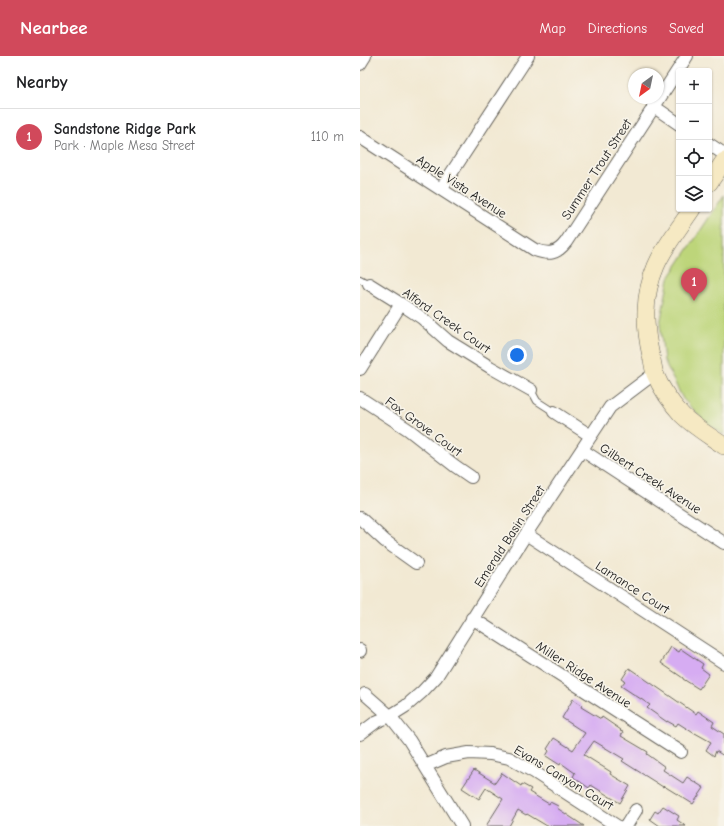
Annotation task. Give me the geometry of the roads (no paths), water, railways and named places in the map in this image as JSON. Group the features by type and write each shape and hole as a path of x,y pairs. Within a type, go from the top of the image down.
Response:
{"street":[{"path":"360,64 365,56"},
{"path":"441,189 528,56"},
{"name":"Summer Trout Street","path":"551,253 560,250 566,242 687,56"},
{"path":"654,106 676,122"},
{"name":"Apple Vista Avenue","path":"360,137 535,250 544,253 551,253"},
{"path":"712,146 724,154"},
{"path":"712,179 724,161"},
{"path":"690,212 656,265 651,279 645,318 647,337 655,374 664,391 683,415 703,432 724,446"},
{"name":"Alford Creek Court","path":"365,281 422,318 448,341 531,390"},
{"path":"360,368 401,304"},
{"name":"Emerald Basin Street","path":"360,734 376,722 390,716 406,706 436,677 526,534 610,407 655,374"},
{"name":"Fox Grove Court","path":"360,398 409,430 455,466 472,477"},
{"path":"554,412 591,436"},
{"name":"Gilbert Creek Avenue","path":"582,450 724,543"},
{"path":"360,518 385,541 416,563"},
{"name":"Lamance Court","path":"526,534 724,663"},
{"name":"Miller Ridge Avenue","path":"472,618 681,752"},
{"path":"365,694 390,716 409,740 462,826"},
{"name":"Evans Canyon Court","path":"425,766 446,757 469,753 490,754 509,758 534,772 617,826"},
{"path":"626,826 636,810"}],"lane":[{"path":"531,390 537,401 554,412"}],"place":[{"name":"Sandstone Ridge Park","path":"694,301"}]}
